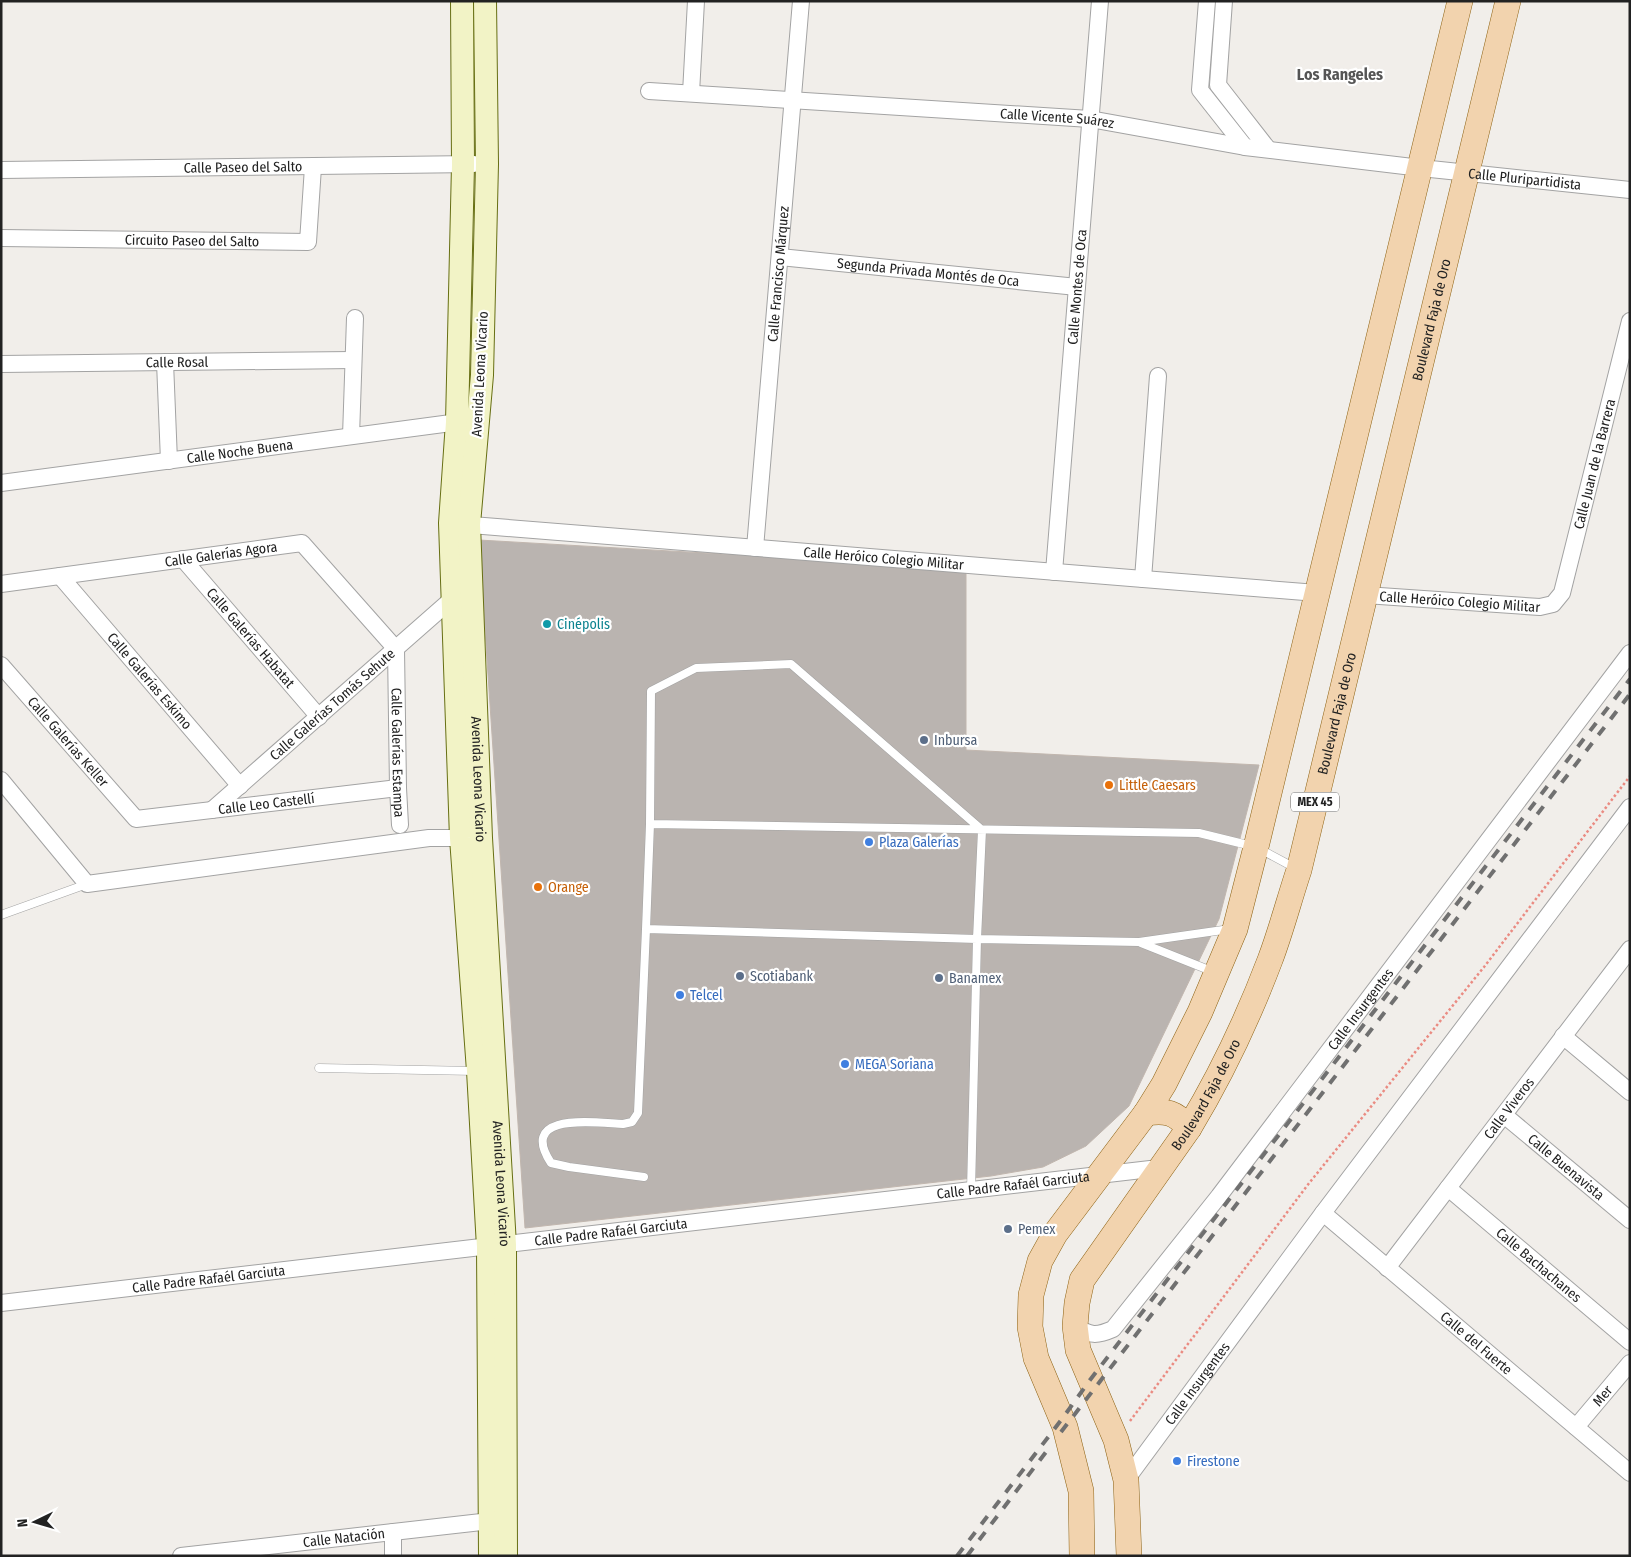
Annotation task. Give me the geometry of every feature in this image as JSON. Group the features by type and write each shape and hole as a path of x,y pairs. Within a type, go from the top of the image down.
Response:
{"main road":[{"path":"1082,1556 1081,1491 1065,1427 1036,1358 1030,1327 1031,1295 1040,1262 1055,1234 1146,1113 1164,1084 1200,1012 1235,929 1460,1"},
{"name":"Boulevard Faja de Oro","path":"1129,1556 1126,1480 1116,1440 1078,1350 1075,1326 1082,1280 1189,1128 1204,1103 1242,1027 1270,959 1299,870 1508,1"},
{"path":"1146,1113 1162,1110 1180,1117 1189,1128"},
{"path":"1055,1401 1086,1370"}],"street":[{"name":"Avenida Leona Vicario","path":"462,1 468,421 452,600 487,1071 496,1246 498,1520 506,1556"},
{"name":"Avenida Leona Vicario","path":"468,421 482,375 486,164 485,1"},
{"path":"691,93 696,1"},
{"name":"Calle Francisco Márquez","path":"755,548 801,1"},
{"name":"Calle Montes de Oca","path":"1054,572 1100,1"},
{"path":"1207,1 1200,90 1245,147"},
{"path":"1224,1 1218,85 1268,149"},
{"path":"463,76 486,76"},
{"name":"Calle Vicente Suárez","path":"649,91 1090,119 1245,147 1421,168"},
{"name":"Calle Paseo del Salto","path":"1,170 486,164"},
{"name":"Circuito Paseo del Salto","path":"1,238 308,242 313,167"},
{"name":"Calle Pluripartidista","path":"1421,168 1630,190"},
{"name":"Segunda Privada Montés de Oca","path":"780,257 1077,287"},
{"path":"351,436 355,318"},
{"name":"Calle Juan de la Barrera","path":"1553,604 1562,593 1630,321"},
{"name":"Calle Rosal","path":"1,364 353,360"},
{"path":"165,362 169,461"},
{"path":"1143,579 1158,376"},
{"name":"Calle Noche Buena","path":"1,483 468,421"},
{"name":"Avenida Leona Vicario","path":"460,524 471,838"},
{"name":"Calle Heróico Colegio Militar","path":"460,524 1317,593"},
{"name":"Calle Galerías Agora","path":"1,584 302,543 396,648"},
{"name":"Calle Galerías Habatat","path":"183,559 319,716"},
{"name":"Calle Galerías Eskimo","path":"60,576 240,786"},
{"name":"Calle Heróico Colegio Militar","path":"1365,595 1540,607 1553,604"},
{"name":"Calle Galerías Tomás Sehute","path":"212,810 452,600"},
{"name":"Calle Galerías Estampa","path":"396,648 400,825"},
{"name":"Calle Insurgentes","path":"1075,1326 1087,1333 1100,1334 1113,1329 1219,1196 1630,653"},
{"name":"Calle Galerías Keller","path":"1,664 136,819"},
{"path":"1,780 87,884 429,838 471,838"},
{"name":"Calle Leo Castellí","path":"136,819 398,788"},
{"name":"Calle Insurgentes","path":"1126,1480 1323,1213 1630,807"},
{"name":"Calle Viveros","path":"1387,1268 1563,1036 1628,956"},
{"path":"1563,1036 1630,1092"},
{"name":"Calle Buenavista","path":"1504,1115 1630,1220"},
{"name":"Calle Padre Rafaél Garciuta","path":"1,1304 1160,1168"},
{"name":"Calle Bachachanes","path":"1448,1188 1630,1342"},
{"name":"Calle del Fuerte","path":"1323,1213 1630,1473"},
{"name":"Mer","path":"1576,1427 1630,1364"},
{"name":"Avenida Leona Vicario","path":"490,1556 498,1520"},
{"name":"Calle Natación","path":"181,1556 301,1549 392,1532 498,1520"},
{"path":"392,1532 393,1556"}],"lane":[{"path":"644,1177 569,1167 551,1162 544,1151 543,1141 545,1133 552,1127 565,1122 623,1124 632,1122 638,1113 650,824 651,691 696,668 791,664 982,830"},
{"path":"650,824 1199,833 1256,847 1299,870"},
{"path":"970,1190 982,830"},
{"path":"1,915 87,884"},
{"path":"646,929 1139,942 1235,929"},
{"path":"1139,942 1217,973"},
{"path":"319,1068 487,1071"}],"path":[{"path":"1116,1440 1310,1182 1484,967 1630,776"}],"building":[{"name":"Plaza Galerías","path":"479,540 966,568 966,750 1259,765 1219,919 1129,1106 1086,1146 1043,1167 991,1176 525,1228"}],"railway":[{"path":"957,1556 1090,1380 1630,679"},
{"path":"1061,1432 1630,694"},
{"path":"967,1556 1049,1448"}],"place":[{"name":"Cinépolis","path":"547,624"},
{"name":"Inbursa","path":"924,740"},
{"name":"Little Caesars","path":"1109,785"},
{"name":"Plaza Galerías","path":"869,842"},
{"name":"Orange","path":"538,887"},
{"name":"Scotiabank","path":"740,976"},
{"name":"Banamex","path":"939,978"},
{"name":"Telcel","path":"680,995"},
{"name":"MEGA Soriana","path":"845,1064"},
{"name":"Pemex","path":"1008,1229"},
{"name":"Firestone","path":"1177,1461"}],"district":[{"name":"Los Rangeles","path":"1340,74"}]}
